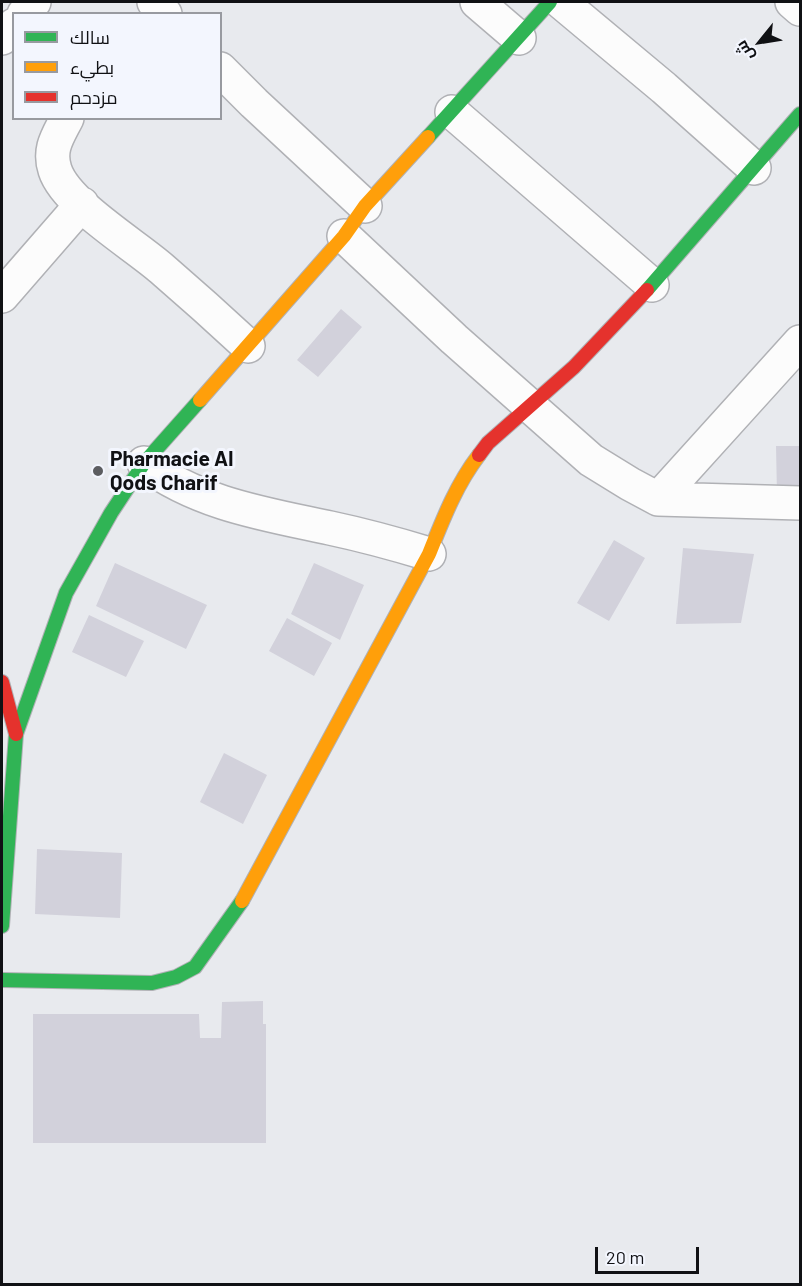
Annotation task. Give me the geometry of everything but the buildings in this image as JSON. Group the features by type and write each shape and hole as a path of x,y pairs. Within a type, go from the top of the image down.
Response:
{"street":[{"path":"477,2 519,38"},
{"path":"2,926 5,839 16,734 66,593 111,513 144,463 344,236 365,206 550,2"},
{"path":"561,2 754,168"},
{"path":"792,2 801,9"},
{"path":"222,71 365,206"},
{"path":"452,112 652,285"},
{"path":"66,120 52,146 55,170 70,193 100,221 160,267 248,345"},
{"path":"2,980 152,982 176,977 195,967 237,910 292,811 429,554 446,510 463,476 488,443 574,367 652,285 754,168 797,126"},
{"path":"2,296 82,204"},
{"path":"344,236 454,339 591,459 630,484 658,499 801,503"},
{"path":"658,499 801,342"},
{"path":"144,463 161,476 223,503 261,514 374,538 429,554"},
{"path":"2,682 16,734"}],"traffic: fast":[{"path":"428,137 550,2"},
{"path":"647,290 800,114"},
{"path":"2,926 16,734 66,593 111,513 144,463 200,400"},
{"path":"3,980 152,983 176,977 195,967 242,901"}],"traffic: slow":[{"path":"200,400 344,236 365,206 428,137"},
{"path":"242,901 429,554 457,490 479,455"}],"traffic: jam":[{"path":"479,455 488,443 574,367 647,290"},
{"path":"2,682 16,734"}],"place":[{"name":"Pharmacie Al Qods Charif","path":"98,471"}]}
